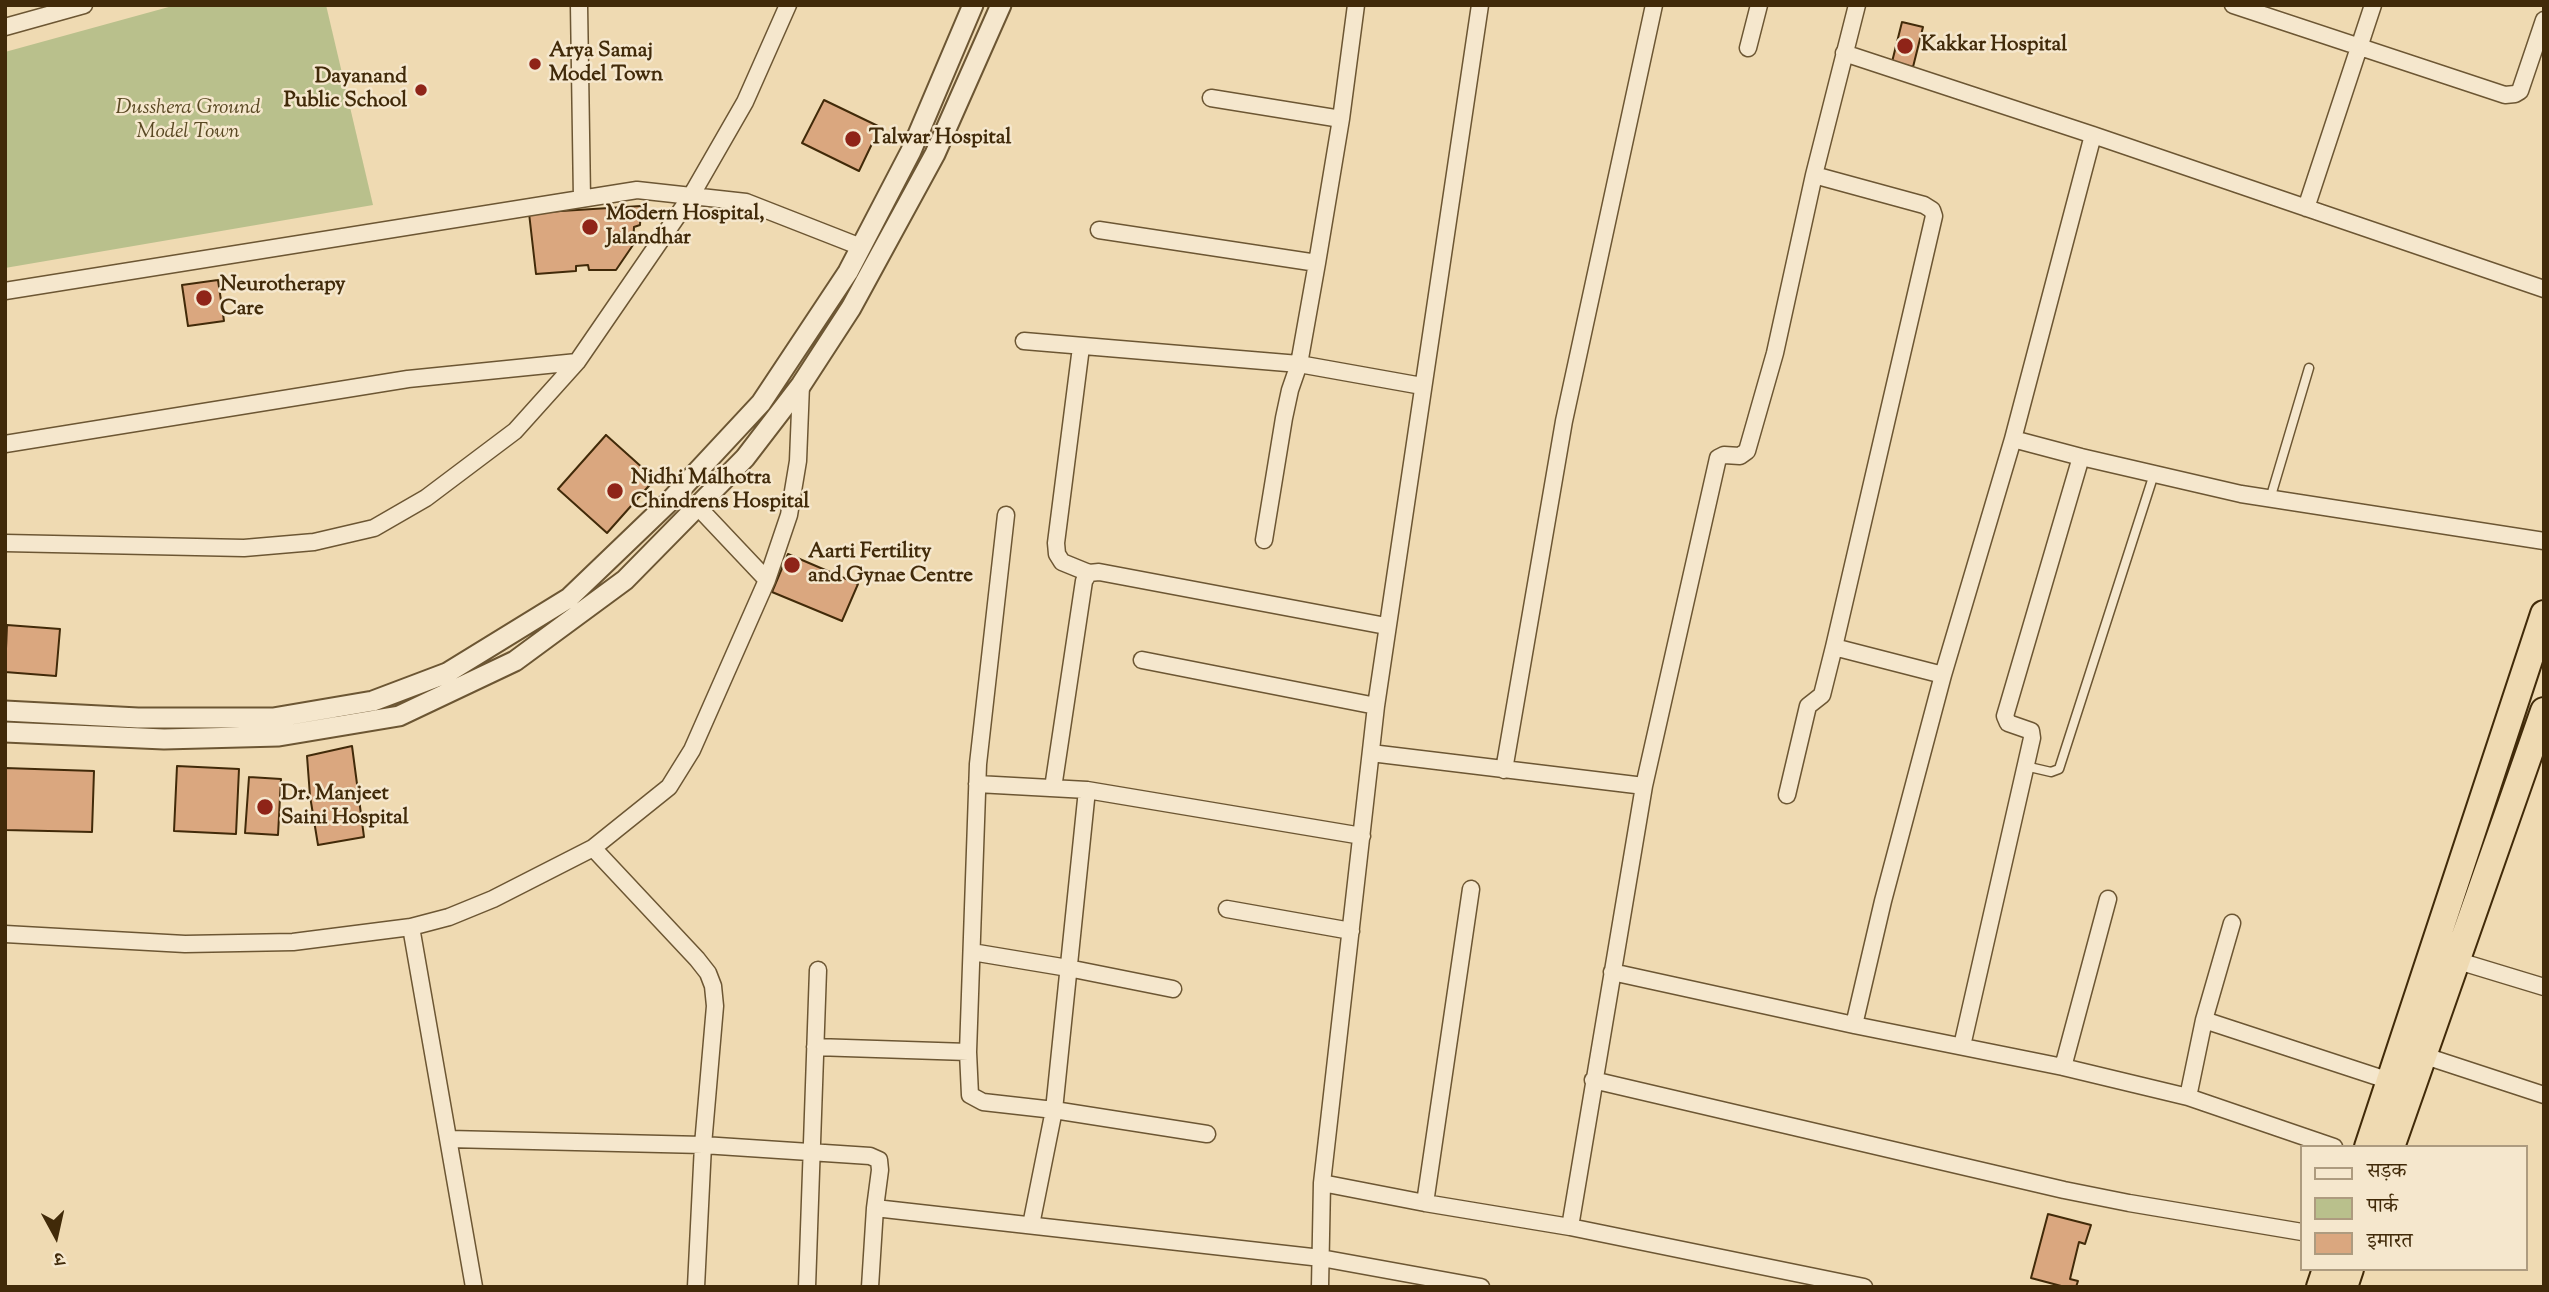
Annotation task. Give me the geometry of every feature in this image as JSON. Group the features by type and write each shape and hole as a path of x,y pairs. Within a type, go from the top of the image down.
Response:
{"highway":[{"path":"2391,1145 2412,1051 2544,614"},
{"path":"2369,1145 2390,1081 2412,1051 2455,960 2541,728"}],"street":[{"path":"5,27 85,5"},
{"path":"579,5 582,199"},
{"path":"5,543 244,548 314,542 374,528 426,498 515,431 577,362 691,196 745,102 788,5"},
{"path":"5,711 138,719 273,718 373,701 447,673 569,598 667,504 761,403 848,272 911,150 973,5"},
{"path":"5,732 163,739 279,736 399,716 515,661 625,580 745,458 801,385 851,308 929,165 1001,5"},
{"path":"1264,540 1288,399 1299,364 1317,263 1341,119 1356,5"},
{"path":"1320,1287 1322,1183 1376,706 1480,5"},
{"path":"1504,770 1564,421 1654,5"},
{"path":"1748,48 1759,5"},
{"path":"1570,1227 1644,786 1718,458 1724,455 1740,456 1747,451 1775,353 1814,175 1857,5"},
{"path":"2233,5 2505,95 2520,91 2544,20"},
{"path":"2306,208 2372,5"},
{"path":"1844,53 2544,289"},
{"path":"1211,98 1341,119"},
{"path":"1854,1025 1883,901 1943,675 2013,439 2093,135"},
{"path":"1787,795 1808,706 1822,695 1934,216 1932,210 1924,205 1814,175"},
{"path":"5,291 637,190 746,202 861,247"},
{"path":"1099,230 1317,263"},
{"path":"1024,341 1299,364 1422,386"},
{"path":"1081,347 1056,543 1057,554 1062,562 1089,573 1099,572 1386,626"},
{"path":"5,444 408,379 577,362"},
{"path":"5,934 185,944 293,942 411,927 449,917 493,899 593,848 669,787 692,750 767,580 789,514 798,461 801,385"},
{"path":"2013,439 2270,499 2544,541"},
{"path":"1962,1046 1980,956 2032,738 2031,731 2008,723 2005,716 2081,457"},
{"path":"698,508 767,580"},
{"path":"1006,515 977,784 968,1052 970,1096 983,1102 1054,1110 1207,1134"},
{"path":"1052,789 1084,581 1089,573"},
{"path":"1834,647 1943,675"},
{"path":"1142,660 1376,706"},
{"path":"1371,753 1644,786"},
{"path":"977,784 1087,790 1362,836"},
{"path":"1031,1225 1054,1110 1087,790"},
{"path":"593,848 708,973 713,986 715,1006 703,1144 695,1287"},
{"path":"1425,1203 1471,889"},
{"path":"2063,1067 2108,899"},
{"path":"1227,909 1351,931"},
{"path":"2188,1097 2204,1020 2232,923"},
{"path":"411,927 474,1287"},
{"path":"972,952 1173,989"},
{"path":"2455,960 2544,987"},
{"path":"807,1287 818,970"},
{"path":"1612,972 2063,1067 2188,1097 2328,1145"},
{"path":"2204,1020 2390,1081"},
{"path":"815,1047 968,1052"},
{"path":"2412,1051 2544,1095"},
{"path":"1593,1080 2064,1190 2300,1232"},
{"path":"449,1139 703,1144 870,1156 879,1160 870,1287"},
{"path":"1322,1183 1570,1227 1864,1287"},
{"path":"875,1208 1321,1258 1481,1287"}],"lane":[{"path":"2270,499 2309,368"},
{"path":"2025,766 2051,772 2059,769 2154,474"}],"green space":[{"name":"Dusshera Ground Model Town","path":"176,5 326,5 373,205 5,268 5,52"}],"building":[{"path":"1902,22 1923,27 1913,67 1892,62"},
{"path":"824,100 880,127 859,171 802,143"},
{"path":"641,206 640,225 634,227 633,245 616,270 589,270 588,265 576,266 576,271 536,274 529,213"},
{"path":"218,280 224,321 188,326 182,285"},
{"path":"606,435 655,479 607,533 558,489"},
{"path":"788,554 858,584 842,621 772,592"},
{"path":"7,625 60,629 56,676 5,672"},
{"path":"352,746 364,837 318,845 307,756"},
{"path":"177,766 239,769 236,834 174,831"},
{"path":"5,768 94,771 92,832 5,830"},
{"path":"249,777 281,779 278,835 245,833"},
{"path":"2048,1214 2091,1225 2085,1244 2079,1242 2070,1279 2078,1281 2076,1287 2065,1287 2031,1278"}],"place":[{"name":"Kakkar Hospital","path":"1905,46"},
{"name":"Arya Samaj Model Town","path":"535,64"},
{"name":"Dayanand Public School","path":"421,90"},
{"name":"Talwar Hospital","path":"853,139"},
{"name":"Modern Hospital, Jalandhar","path":"590,227"},
{"name":"Neurotherapy Care","path":"204,298"},
{"name":"Nidhi Malhotra Chindrens Hospital","path":"615,491"},
{"name":"Aarti Fertility and Gynae Centre","path":"792,565"},
{"name":"Dr. Manjeet Saini Hospital","path":"265,807"}]}
